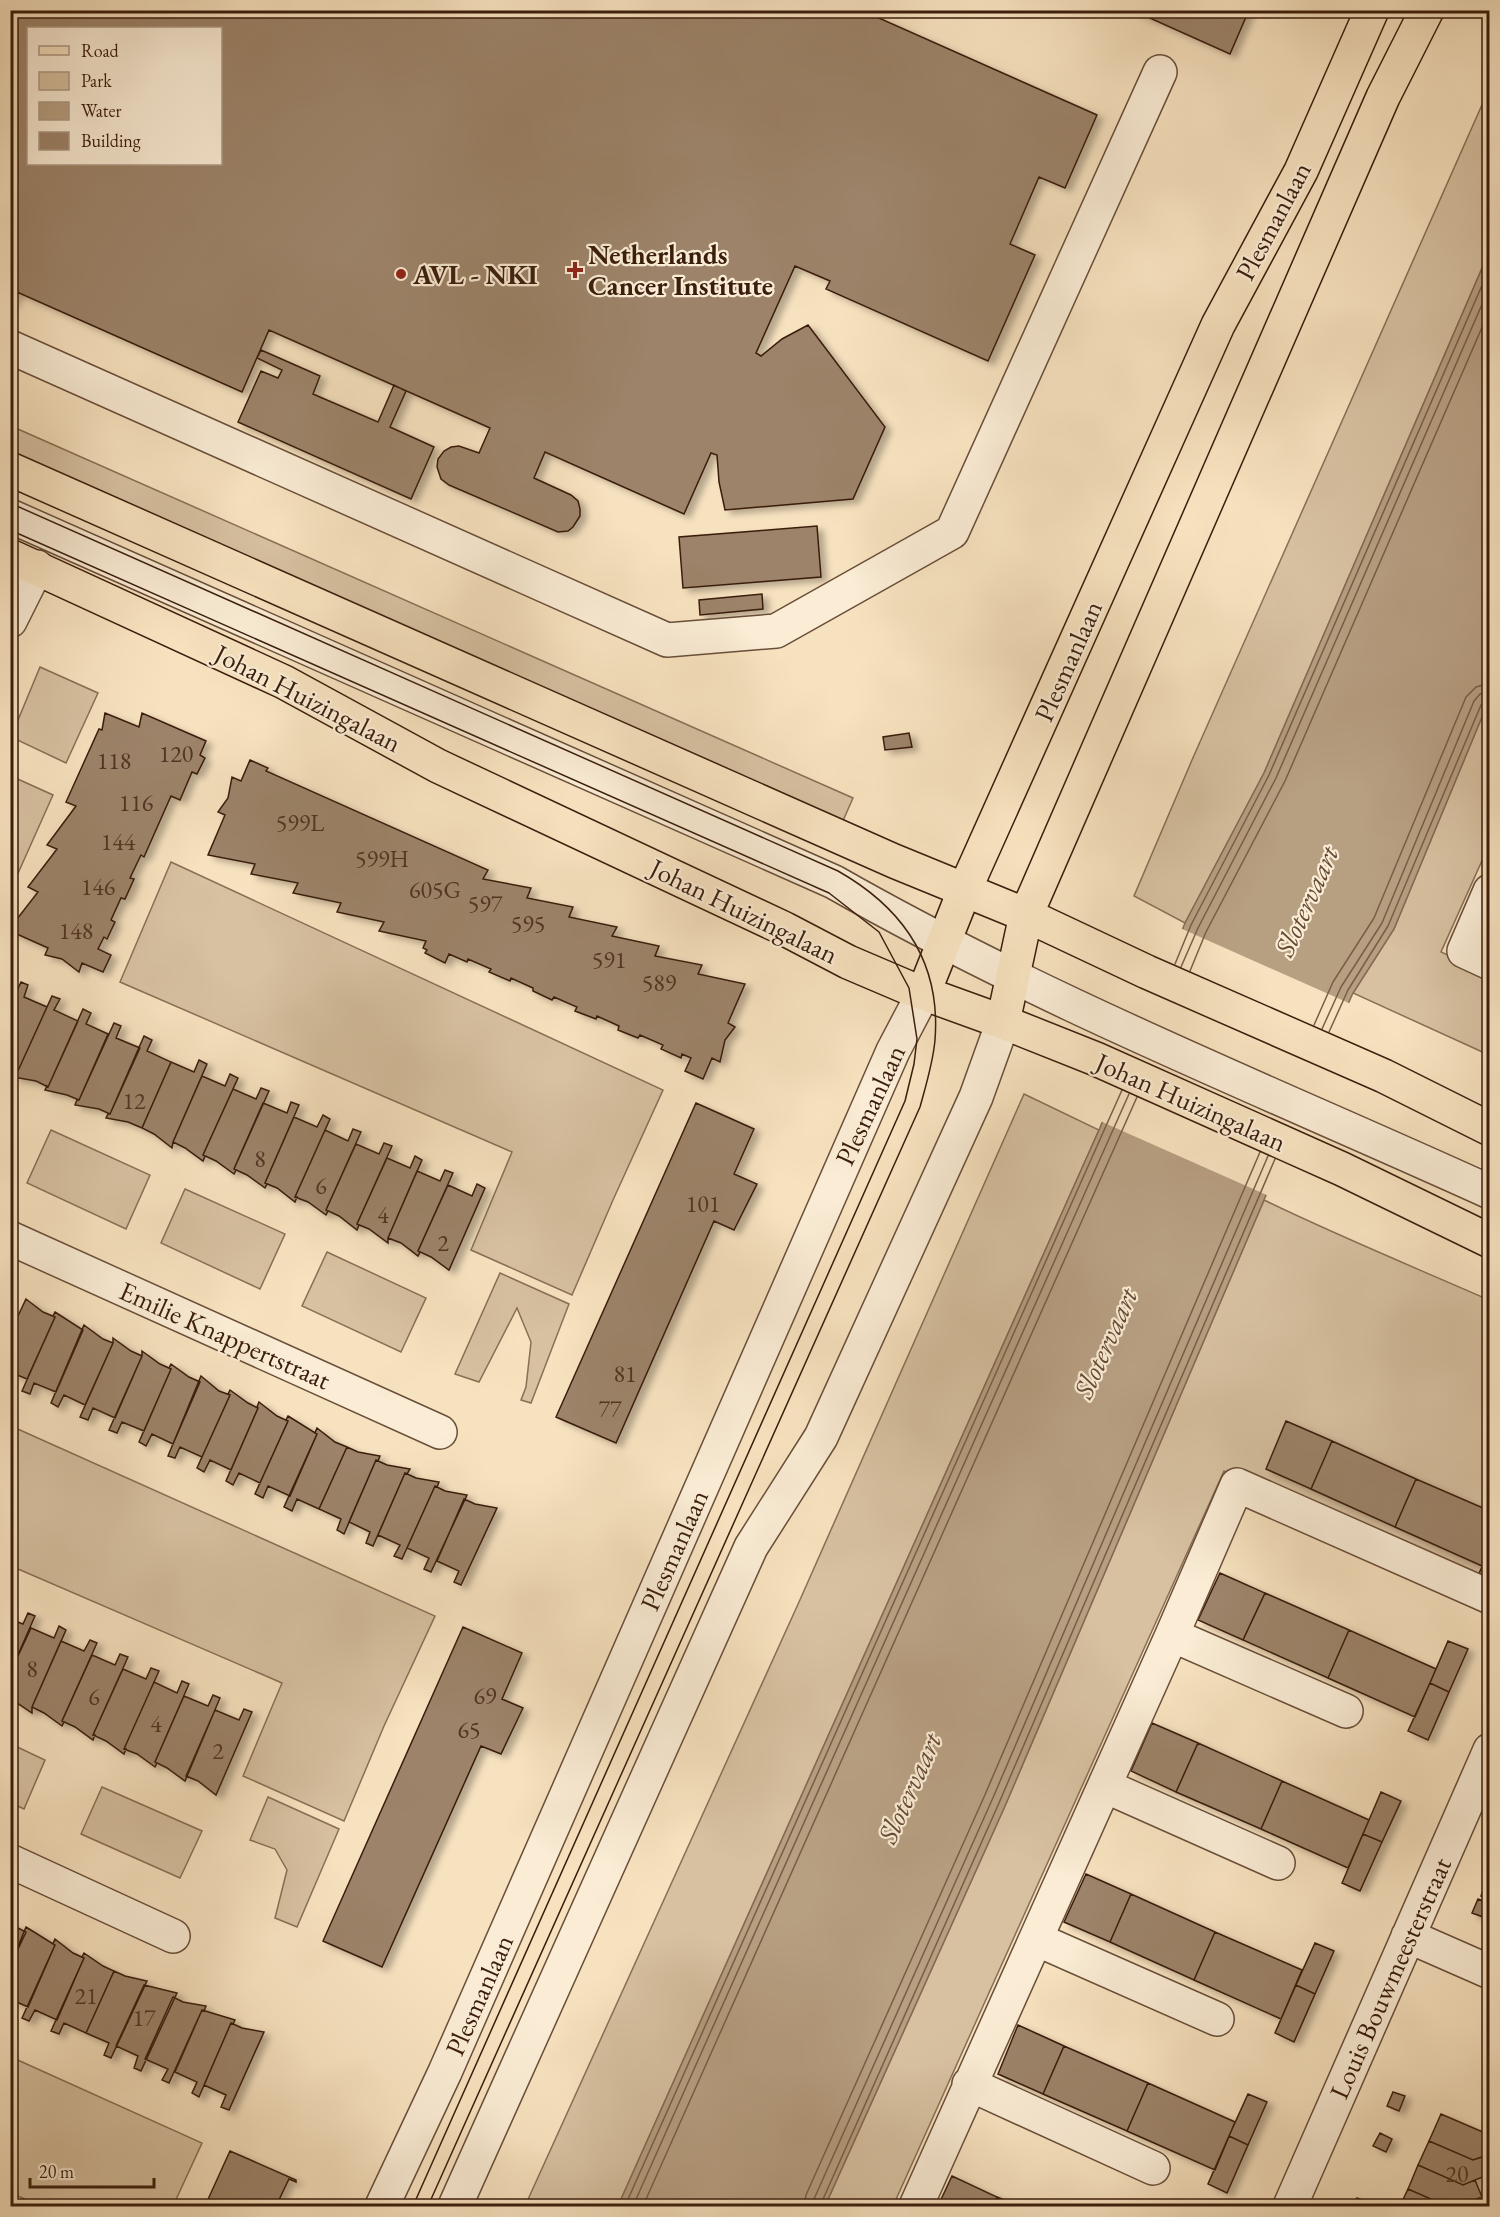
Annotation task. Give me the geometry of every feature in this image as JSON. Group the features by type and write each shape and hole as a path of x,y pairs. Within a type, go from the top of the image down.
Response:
{"main road":[{"name":"Plesmanlaan","path":"924,992 965,889 1218,325 1301,171 1372,10"},
{"name":"Plesmanlaan","path":"1003,1022 1026,915 1383,97 1427,10"},
{"path":"10,469 894,861 1026,915 1136,967 1384,1076 1490,1129"},
{"name":"Johan Huizingalaan","path":"24,561 284,682 438,766 785,929 848,962 909,988 1096,1059 1342,1169 1490,1241"}],"street":[{"path":"10,347 667,640 776,631 952,532 1160,72"},
{"name":"Johan Huizingalaan","path":"10,516 834,882 1012,976 1490,1192"},
{"path":"10,621 24,561"},
{"path":"1490,891 1464,951 1490,963"},
{"name":"Plesmanlaan","path":"382,2206 445,2072 884,1070 924,992"},
{"name":"Plesmanlaan","path":"455,2206 751,1547 821,1437 976,1097 1003,1022"},
{"name":"Emilie Knappertstraat","path":"10,1238 440,1432"},
{"path":"916,2206 1105,1786 1237,1485 1490,1597"},
{"path":"1172,1635 1346,1712"},
{"name":"Louis Bouwmeesterstraat","path":"1290,2206 1490,1750"},
{"path":"1105,1786 1278,1863"},
{"path":"10,1861 173,1936"},
{"path":"1408,1936 1490,1971"},
{"path":"1036,1939 1217,2019"},
{"path":"969,2084 1153,2168"}],"green space":[{"path":"1489,89 1489,252 1264,773 1185,923 1134,896"},
{"path":"11,426 853,798 842,823 11,457"},
{"path":"40,667 98,693 66,763 11,737"},
{"path":"1489,700 1489,845 1441,952 1489,974 1489,1055 1353,993 1394,929"},
{"path":"11,776 53,795 11,889"},
{"path":"171,862 663,1090 572,1295 471,1250 512,1152 120,982"},
{"path":"1024,1094 1099,1130 618,2206 525,2206 799,1602"},
{"path":"51,1130 150,1175 126,1229 27,1183"},
{"path":"185,1189 285,1234 260,1289 161,1243"},
{"path":"1264,1200 1489,1300 1489,1590 1224,1471 893,2206 825,2206 1005,1806"},
{"path":"327,1252 426,1298 401,1352 302,1306"},
{"path":"500,1273 569,1304 531,1403 521,1400 526,1387 531,1342 517,1308 479,1382 455,1374"},
{"path":"11,1426 435,1616 384,1726 344,1821 243,1776 282,1683 11,1566"},
{"path":"11,1744 45,1760 24,1809 11,1803"},
{"path":"102,1787 202,1831 180,1878 81,1834"},
{"path":"268,1797 339,1829 297,1927 275,1918 287,1870 275,1849 250,1840"},
{"path":"11,2057 202,2143 173,2206 41,2206 11,2193"}],"water":[{"name":"Slotervaart","path":"1489,252 1489,700 1394,929 1353,993 1317,1073 1005,1806 825,2206 618,2206 1099,1130 1185,923 1264,773"}],"pier":[{"path":"1180,928 1351,1004 1269,1196 1100,1121"}],"building":[{"name":"Netherlands Cancer Institute","path":"10,10 861,10 1097,115 1065,188 1039,177 1010,244 1035,255 988,361 826,289 830,281 795,266 756,353 761,356 782,339 808,325 885,427 853,499 725,510 719,482 717,455 711,453 684,514 545,452 534,478 571,495 578,501 580,509 580,516 573,527 568,531 558,532 449,485 441,479 437,467 438,459 444,451 459,446 479,453 490,428 269,330 242,392 17,292 10,307"},
{"path":"1132,10 1249,10 1230,54"},
{"path":"261,350 320,376 313,394 378,422 394,385 406,391 390,427 434,447 411,499 238,422 261,371 278,378 282,370 257,358"},
{"path":"817,526 821,577 683,588 679,537"},
{"path":"762,594 763,609 700,615 699,600"},
{"path":"105,713 139,727 142,713 206,741 200,755 205,758 197,774 192,772 180,800 171,796 144,857 141,855 130,878 134,879 125,899 121,898 111,920 115,922 107,939 104,937 98,949 111,955 103,972 82,963 79,972 62,959 45,955 48,948 10,931 10,928 38,892 28,887 57,849 47,845 76,806 66,802 99,729 102,730"},
{"path":"909,733 912,747 885,750 883,737"},
{"path":"250,760 268,768 266,771 488,870 483,879 531,888 527,898 573,907 569,917 617,927 612,936 659,946 655,956 702,965 698,974 745,984 728,1023 735,1027 725,1040 720,1062 712,1058 703,1079 685,1071 691,1058 682,1054 681,1058 661,1049 663,1045 640,1035 638,1038 618,1030 619,1026 597,1016 596,1019 575,1011 577,1007 554,997 552,1000 511,978 510,981 489,972 491,969 468,959 467,962 449,954 445,963 425,953 427,950 423,948 426,941 379,931 384,922 337,912 341,903 293,893 298,883 251,874 255,864 208,855 225,815 218,812 228,798 232,777 241,781"},
{"path":"21,982 28,985 24,997 47,1007 17,1073 10,1070 10,1006"},
{"path":"10,991 16,993 10,1006"},
{"path":"52,996 60,999 54,1010 78,1021 48,1087 36,1081 13,1077 15,1072 17,1073"},
{"path":"83,1009 91,1013 86,1024 108,1034 79,1100 45,1090"},
{"path":"114,1023 121,1026 116,1038 140,1048 110,1114 99,1109 75,1105"},
{"path":"144,1036 152,1040 147,1051 171,1062 142,1128 128,1122 106,1118 110,1114"},
{"path":"199,1060 207,1064 172,1148 142,1128 171,1062 194,1072"},
{"path":"230,1074 238,1078 203,1155 205,1156 203,1161 173,1142 202,1076 225,1086"},
{"path":"261,1088 269,1091 234,1169 236,1170 234,1174 203,1155 233,1089 256,1099"},
{"path":"291,1102 299,1105 265,1183 267,1184 265,1188 234,1169 263,1103 287,1113"},
{"path":"696,1103 754,1129 734,1174 757,1184 734,1230 714,1221 616,1443 556,1417"},
{"path":"323,1115 330,1119 295,1197 297,1197 295,1202 277,1188 265,1183 294,1117 317,1127"},
{"path":"353,1129 361,1132 326,1210 328,1211 326,1215 308,1202 295,1197 325,1130 348,1141"},
{"path":"384,1143 392,1146 357,1224 359,1225 357,1230 339,1216 326,1210 356,1144 379,1154"},
{"path":"415,1156 422,1160 388,1238 388,1243 369,1229 357,1224 387,1158 410,1168"},
{"path":"445,1170 453,1173 418,1251 420,1252 418,1256 401,1243 388,1238 417,1171 440,1181"},
{"path":"477,1184 485,1188 449,1270 418,1251 448,1185 472,1196"},
{"path":"26,1299 43,1312 55,1317 27,1379 10,1372 10,1333"},
{"path":"55,1312 83,1330 56,1392 34,1383 30,1394 22,1391 55,1317 53,1316"},
{"path":"84,1325 103,1339 113,1343 85,1405 64,1395 58,1407 51,1403"},
{"path":"113,1338 142,1356 115,1418 93,1408 88,1420 80,1417 113,1343"},
{"path":"142,1351 171,1369 144,1431 122,1422 117,1433 109,1430 142,1356"},
{"path":"171,1364 200,1382 173,1444 152,1434 146,1446 139,1442 171,1369 169,1368"},
{"path":"201,1376 219,1391 230,1395 202,1457 180,1447 175,1458 168,1456"},
{"path":"230,1390 258,1408 231,1470 210,1460 204,1472 197,1468 230,1395 228,1394"},
{"path":"259,1402 277,1416 288,1421 260,1483 239,1473 233,1485 226,1481"},
{"path":"288,1416 317,1434 290,1496 268,1486 263,1498 255,1494 288,1421 286,1420"},
{"path":"1286,1421 1332,1441 1311,1489 1266,1469"},
{"path":"317,1428 335,1442 347,1447 319,1509 297,1499 292,1511 284,1507 317,1434 315,1433"},
{"path":"1332,1441 1416,1479 1395,1527 1311,1489"},
{"path":"347,1447 358,1452 380,1456 378,1461 376,1460 344,1534 337,1530 341,1519 319,1509"},
{"path":"376,1460 387,1465 410,1469 407,1474 405,1473 373,1546 366,1543 370,1532 349,1522"},
{"path":"405,1473 416,1478 439,1482 437,1487 435,1486 402,1559 394,1556 400,1545 378,1535"},
{"path":"1416,1479 1490,1511 1490,1549 1482,1566 1395,1527"},
{"path":"435,1486 445,1491 467,1495 431,1572 424,1569 429,1558 407,1548"},
{"path":"464,1499 475,1504 497,1508 461,1585 454,1582 459,1571 437,1561"},
{"path":"1490,1549 1490,1586 1476,1580"},
{"path":"1220,1573 1265,1593 1243,1640 1198,1620"},
{"path":"1265,1593 1349,1630 1328,1678 1243,1640"},
{"path":"28,1613 35,1616 10,1673 10,1619 23,1624"},
{"path":"59,1626 66,1630 32,1707 32,1713 10,1698 10,1673 31,1628 54,1638"},
{"path":"463,1627 522,1653 502,1699 523,1708 501,1754 481,1746 382,1967 323,1941"},
{"path":"1349,1630 1436,1669 1415,1717 1328,1678"},
{"path":"90,1640 97,1643 62,1721 64,1722 62,1726 32,1707 61,1641 84,1651"},
{"path":"1448,1641 1468,1649 1449,1692 1430,1683"},
{"path":"120,1654 128,1657 93,1735 95,1735 93,1740 62,1721 92,1655 115,1665"},
{"path":"151,1668 159,1671 124,1749 126,1749 124,1754 93,1735 123,1669 146,1679"},
{"path":"182,1681 189,1684 155,1762 157,1763 155,1767 137,1754 124,1749 154,1682 177,1693"},
{"path":"1430,1683 1449,1692 1428,1740 1408,1731"},
{"path":"213,1695 220,1698 185,1781 155,1762 184,1696 208,1706"},
{"path":"244,1709 252,1712 216,1795 198,1781 186,1776 215,1710 239,1720"},
{"path":"1152,1723 1198,1743 1176,1792 1131,1771"},
{"path":"1198,1743 1282,1781 1261,1829 1176,1792"},
{"path":"1282,1781 1369,1820 1348,1868 1261,1829"},
{"path":"1381,1792 1401,1801 1382,1842 1363,1834"},
{"path":"1363,1834 1382,1842 1360,1891 1342,1883"},
{"path":"1086,1874 1131,1894 1110,1942 1064,1922"},
{"path":"1485,1885 1490,1887 1490,1899 1481,1896"},
{"path":"1131,1894 1215,1932 1194,1980 1110,1942"},
{"path":"1478,1899 1488,1903 1483,1917 1472,1913"},
{"path":"10,1924 26,1932 10,1966"},
{"path":"26,1927 55,1945 28,2007 10,1999 10,1966"},
{"path":"1215,1932 1302,1970 1281,2019 1194,1980"},
{"path":"55,1939 73,1953 84,1958 57,2020 35,2010 29,2021 22,2018 55,1945 53,1944"},
{"path":"1315,1943 1334,1951 1315,1994 1296,1985"},
{"path":"84,1953 114,1971 86,2033 64,2023 59,2034 51,2031 84,1958 82,1957"},
{"path":"114,1971 147,1981 111,2058 104,2055 109,2043 86,2033"},
{"path":"144,1985 177,1993 141,2071 134,2068 138,2056 116,2046"},
{"path":"1296,1985 1315,1994 1294,2042 1275,2033"},
{"path":"173,1997 183,2002 206,2006 204,2011 202,2010 169,2083 162,2080 168,2069 145,2059"},
{"path":"202,2010 235,2020 233,2024 231,2023 199,2097 192,2093 197,2082 175,2072"},
{"path":"231,2023 242,2028 264,2032 229,2110 221,2107 226,2095 204,2085"},
{"path":"1018,2025 1064,2046 1043,2094 998,2074"},
{"path":"1064,2046 1148,2083 1127,2131 1043,2094"},
{"path":"1148,2083 1235,2122 1215,2170 1127,2131"},
{"path":"1393,2092 1405,2096 1399,2111 1387,2106"},
{"path":"1248,2094 1267,2102 1248,2145 1229,2136"},
{"path":"1441,2114 1485,2133 1490,2132 1490,2154 1473,2160 1429,2141"},
{"path":"1380,2133 1392,2139 1386,2152 1373,2146"},
{"path":"1229,2136 1248,2145 1227,2193 1208,2184"},
{"path":"1429,2141 1473,2160 1486,2156 1490,2174 1463,2185 1418,2165"},
{"path":"230,2151 296,2180 296,2182 289,2179 276,2206 205,2206"},
{"path":"1418,2165 1463,2185 1475,2180 1482,2197 1457,2206 1447,2206 1408,2189"},
{"path":"952,2176 997,2197 993,2206 938,2206"},
{"path":"1408,2189 1447,2206 1400,2206"},
{"path":"997,2197 1019,2206 993,2206"},
{"path":"1357,2198 1368,2202 1366,2206 1353,2206"}],"tram line":[{"path":"10,503 838,871 881,902 899,920 913,940 932,986 935,1040 920,1107 428,2206"},
{"path":"10,530 829,893 879,932 909,988 917,1039 914,1064 905,1101 413,2206"}],"place":[{"name":"Netherlands Cancer Institute","path":"575,270"},
{"name":"AVL - NKI","path":"401,274"}]}
